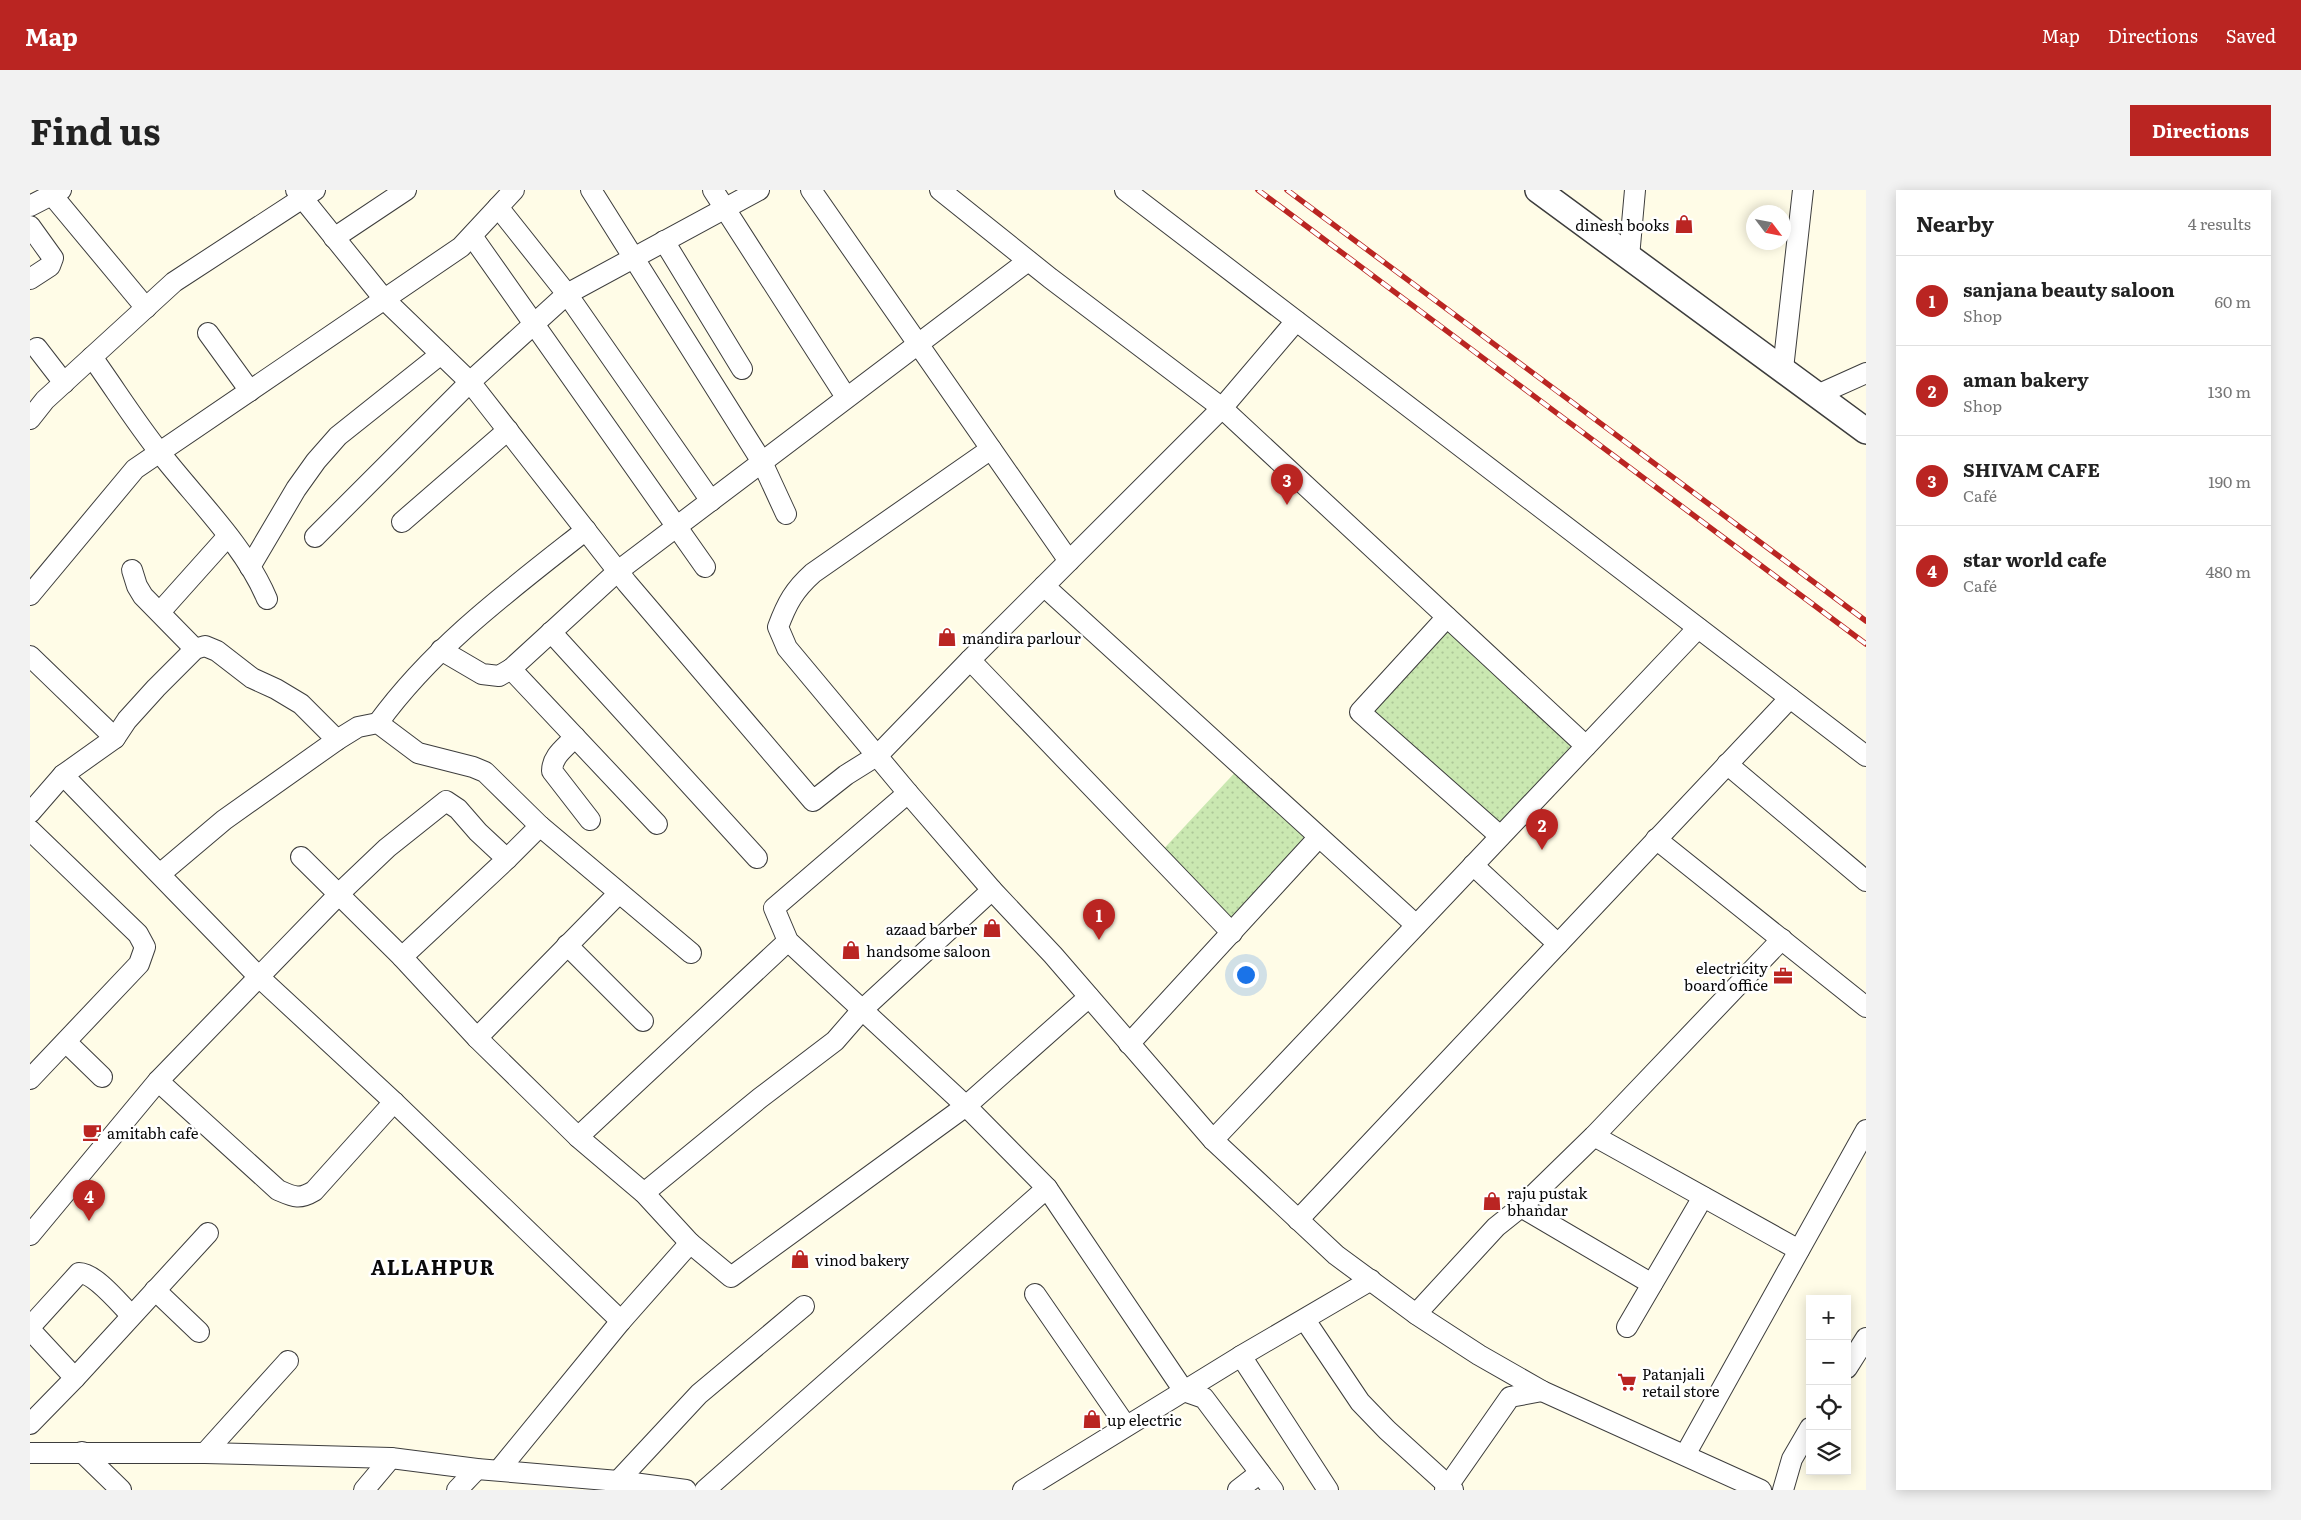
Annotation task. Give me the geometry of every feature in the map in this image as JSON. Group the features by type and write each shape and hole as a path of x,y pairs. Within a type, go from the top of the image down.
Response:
{"street":[{"path":"334,238 406,190"},
{"path":"30,595 134,469 461,247 514,190"},
{"path":"592,190 762,462 786,514"},
{"path":"713,190 846,398"},
{"path":"315,536 470,382 567,294 759,190"},
{"path":"812,190 1069,561"},
{"path":"940,190 1028,261 1222,408 1586,746"},
{"path":"1126,190 1866,756"},
{"path":"1538,190 1866,431"},
{"path":"1629,257 1636,190"},
{"path":"1783,370 1804,190"},
{"path":"30,206 57,192 146,308"},
{"path":"32,412 174,282 304,192 334,238 384,300 470,382 618,571 813,801 846,775 878,755 970,660 1222,408 1296,321"},
{"path":"498,207 567,294 710,500"},
{"path":"30,226 54,261 50,266 30,279"},
{"path":"472,236 678,526 705,567"},
{"path":"664,241 742,369"},
{"path":"441,650 482,674 499,676 511,669 618,571 1028,261"},
{"path":"208,333 250,391"},
{"path":"37,348 64,383"},
{"path":"250,567 296,489 316,461 338,436 441,354"},
{"path":"92,357 159,452 228,536 258,578 267,599"},
{"path":"1817,394 1866,373"},
{"path":"402,522 508,430"},
{"path":"991,449 813,573 796,588 786,604 778,627 787,648 908,793 992,890 1090,997 1213,1140 1336,1255 1416,1314 1479,1355 1542,1391 1761,1490"},
{"path":"160,874 224,820 337,740 358,727 378,723 441,650 503,595 586,530"},
{"path":"160,612 228,536"},
{"path":"132,570 137,586 143,596 195,649"},
{"path":"1044,586 1416,925"},
{"path":"1447,617 1360,712 1500,836"},
{"path":"1213,1140 1698,628"},
{"path":"551,632 757,858"},
{"path":"33,804 64,775 115,738 127,720 156,688 195,649 205,646 217,651 252,678 276,689 301,704 337,740"},
{"path":"30,656 115,738"},
{"path":"970,660 1232,933"},
{"path":"511,669 657,824"},
{"path":"1298,1220 1790,698"},
{"path":"378,723 418,752 474,767 485,772 540,826 691,953"},
{"path":"575,738 556,756 552,764 552,771 590,820"},
{"path":"1727,764 1866,881"},
{"path":"64,775 260,977 394,1102 621,1321"},
{"path":"908,793 774,908 788,941 966,1106 1047,1188 1184,1391 1204,1398 1273,1490"},
{"path":"30,1234 158,1081 339,894 387,848 446,801 458,809 478,832 507,859"},
{"path":"402,957 540,826"},
{"path":"30,830 138,934 145,947 139,964 30,1079"},
{"path":"1129,1044 1319,837"},
{"path":"1656,840 1866,1006"},
{"path":"301,857 402,957 477,1038 578,1137 644,1193 690,1243 731,1277 966,1106 1090,997"},
{"path":"1473,865 1558,944"},
{"path":"644,1193 760,1098 835,1040 862,1010 992,890"},
{"path":"477,1038 619,893"},
{"path":"1416,1314 1496,1227 1521,1206 1594,1136 1782,939"},
{"path":"578,1137 788,941"},
{"path":"567,945 643,1021"},
{"path":"66,1042 102,1077"},
{"path":"158,1081 278,1190 303,1198 314,1191 394,1102"},
{"path":"1685,1456 1866,1130"},
{"path":"1594,1136 1799,1250"},
{"path":"706,1490 1047,1188"},
{"path":"1627,1326 1703,1197"},
{"path":"1521,1206 1652,1284"},
{"path":"30,1424 76,1378 131,1315 208,1233"},
{"path":"499,1470 621,1321 690,1243"},
{"path":"30,1327 78,1273 85,1273 93,1278 131,1315"},
{"path":"1023,1490 1241,1356 1370,1280"},
{"path":"155,1290 199,1332"},
{"path":"1035,1294 1126,1426"},
{"path":"617,1485 699,1394 804,1306"},
{"path":"1305,1320 1360,1402 1449,1489 1510,1397 1542,1391"},
{"path":"30,1333 35,1335 76,1378"},
{"path":"1851,1362 1866,1338"},
{"path":"1241,1356 1328,1490"},
{"path":"205,1453 288,1361"},
{"path":"1783,1490 1792,1459 1809,1430"},
{"path":"82,1452 121,1490"},
{"path":"30,1453 205,1453 391,1458 617,1485 686,1490"},
{"path":"364,1490 391,1458"},
{"path":"457,1490 477,1469"},
{"path":"1238,1490 1260,1472"}],"green space":[{"path":"1447,617 1586,746 1500,836 1360,712"},
{"path":"1241,766 1319,837 1232,933 1158,855"}],"railway":[{"path":"1258,190 1866,644"},
{"path":"1287,190 1866,621"}],"place":[{"name":"dinesh books","path":"1684,224"},
{"name":"SHIVAM CAFE","path":"1287,505"},
{"name":"mandira parlour","path":"947,637"},
{"name":"aman bakery","path":"1542,850"},
{"name":"azaad barber","path":"992,928"},
{"name":"sanjana beauty saloon","path":"1099,940"},
{"name":"handsome saloon","path":"851,950"},
{"name":"electricity board office","path":"1783,976"},
{"name":"amitabh cafe","path":"92,1132"},
{"name":"raju pustak bhandar","path":"1492,1201"},
{"name":"star world cafe","path":"89,1221"},
{"name":"vinod bakery","path":"800,1259"},
{"name":"Patanjali retail store","path":"1627,1382"},
{"name":"up electric","path":"1092,1419"}],"district":[{"name":"ALLAHPUR","path":"433,1266"}]}
